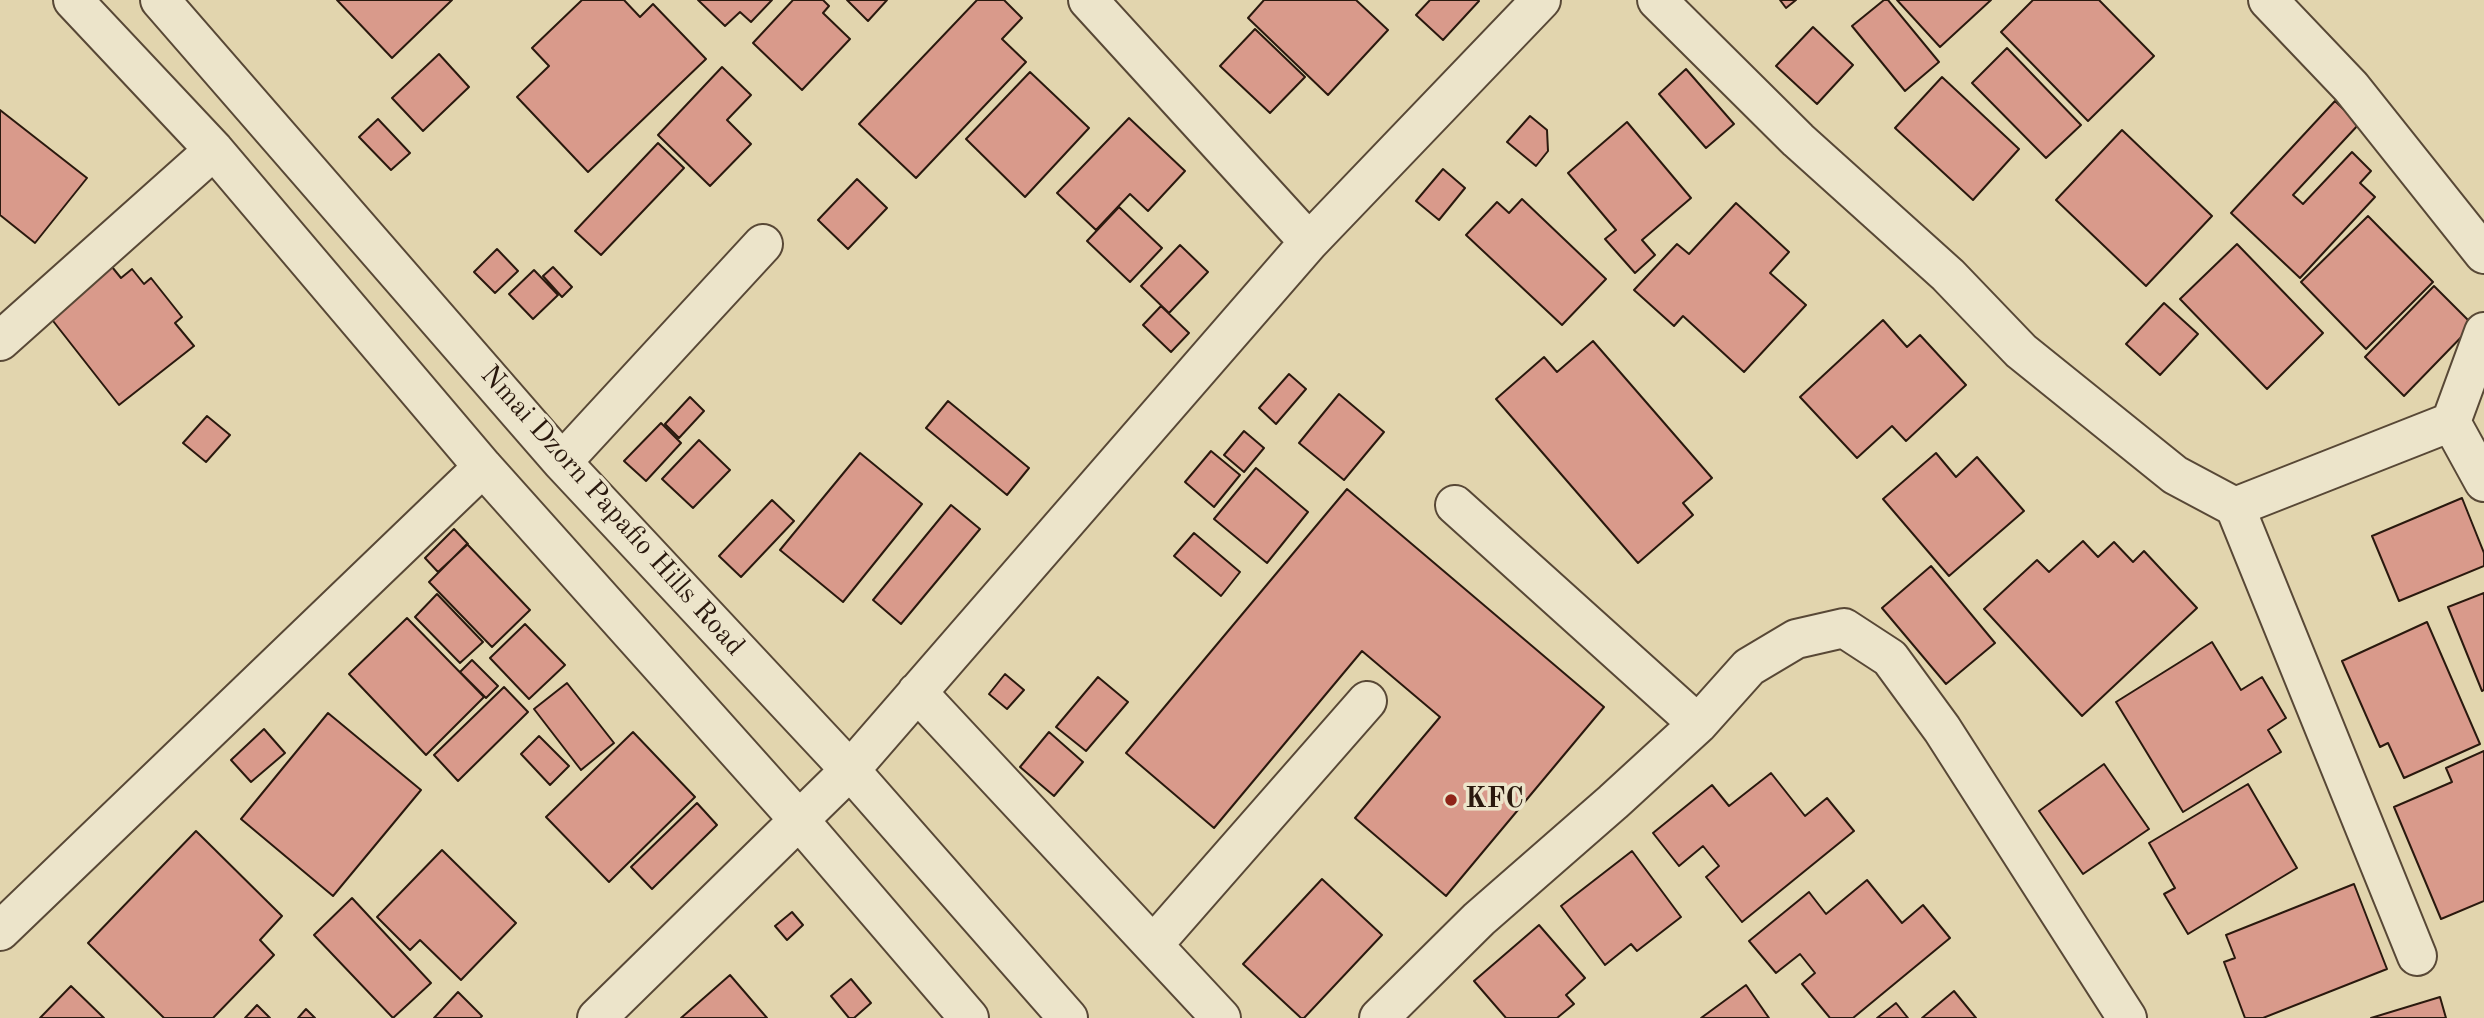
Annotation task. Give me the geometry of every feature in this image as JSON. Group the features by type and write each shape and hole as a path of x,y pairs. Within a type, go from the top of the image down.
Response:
{"street":[{"path":"73,0 214,150 483,467 799,820 969,1018"},
{"name":"Nmai Dzorn Papafio Hills Road","path":"160,0 562,462 850,769 1068,1018"},
{"path":"1088,0 1309,242"},
{"path":"597,1018 850,769 1309,242 1541,0"},
{"path":"1657,0 1798,140 1948,275 2021,351 2175,475 2235,507 2417,956"},
{"path":"2267,0 2351,87 2484,254"},
{"path":"0,341 214,150"},
{"path":"562,462 763,244"},
{"path":"2235,507 2451,422 2484,332"},
{"path":"2451,422 2484,482"},
{"path":"0,931 483,467"},
{"path":"1455,505 1698,724"},
{"path":"1379,1018 1479,919 1614,802 1698,724 1749,667 1796,639 1844,628 1890,658 1942,729 2127,1018"},
{"path":"917,692 1221,1018"},
{"path":"1153,945 1367,701"}],"building":[{"path":"337,0 452,0 392,58"},
{"path":"582,0 624,0 640,17 653,4 706,59 588,172 517,97 549,66 532,48"},
{"path":"698,0 772,0 751,22 740,12 725,26"},
{"path":"793,0 823,0 829,6 823,13 850,39 802,90 753,43"},
{"path":"847,0 887,0 868,21"},
{"path":"977,0 1004,0 1022,18 1002,39 1026,62 916,178 859,124"},
{"path":"1264,0 1356,0 1388,30 1328,95 1248,18"},
{"path":"1430,0 1479,1 1443,40 1416,15"},
{"path":"1780,0 1796,0 1786,8"},
{"path":"1884,0 1888,0 1939,62 1905,91 1852,26"},
{"path":"1897,0 1991,0 1940,47"},
{"path":"2033,0 2099,0 2154,56 2088,121 2001,32"},
{"path":"1813,27 1853,65 1817,104 1776,66"},
{"path":"1255,29 1305,77 1270,113 1220,66"},
{"path":"2007,48 2081,125 2046,158 1972,83"},
{"path":"439,54 469,87 423,131 392,98"},
{"path":"722,67 751,95 727,120 751,144 710,186 658,135"},
{"path":"1686,69 1734,124 1706,148 1659,94"},
{"path":"1030,72 1089,128 1025,197 966,139"},
{"path":"1942,77 2019,149 1973,200 1895,128"},
{"path":"2335,101 2359,124 2293,195 2303,204 2352,152 2371,171 2360,183 2375,197 2300,278 2231,213"},
{"path":"0,110 87,178 35,243 0,215"},
{"path":"1530,116 1547,130 1548,151 1536,166 1507,142"},
{"path":"1129,118 1185,171 1148,211 1130,194 1096,230 1057,193"},
{"path":"378,119 410,153 391,170 359,137"},
{"path":"1627,122 1691,198 1642,240 1655,255 1635,273 1605,239 1616,230 1568,173"},
{"path":"2122,130 2212,216 2146,286 2056,200"},
{"path":"658,143 684,168 601,255 575,231"},
{"path":"1443,169 1465,188 1439,220 1416,201"},
{"path":"857,179 887,208 848,249 818,220"},
{"path":"1522,199 1606,279 1562,325 1466,235 1497,202 1509,213"},
{"path":"1736,203 1789,252 1770,273 1806,305 1744,372 1683,316 1674,326 1634,290 1677,244 1689,254"},
{"path":"1119,207 1162,248 1130,282 1087,241"},
{"path":"2368,216 2433,282 2366,349 2301,282"},
{"path":"2237,244 2323,333 2267,389 2180,299"},
{"path":"1180,245 1208,272 1169,313 1141,286"},
{"path":"497,249 518,271 495,293 474,272"},
{"path":"108,262 121,278 132,269 144,284 151,278 182,317 175,323 194,346 119,405 46,312"},
{"path":"553,267 572,287 562,297 543,276"},
{"path":"534,270 558,295 533,319 509,294"},
{"path":"2434,286 2473,325 2404,396 2365,357"},
{"path":"2164,303 2198,334 2160,375 2126,344"},
{"path":"1161,306 1189,333 1171,352 1143,325"},
{"path":"1883,320 1907,347 1920,335 1966,385 1906,441 1892,426 1857,458 1800,397"},
{"path":"1593,341 1712,478 1683,503 1693,515 1638,563 1496,399 1544,357 1557,372"},
{"path":"1289,374 1306,389 1276,424 1259,408"},
{"path":"1339,394 1384,432 1344,480 1299,443"},
{"path":"690,397 704,411 679,438 665,424"},
{"path":"948,401 1029,468 1007,495 926,428"},
{"path":"207,416 230,435 206,462 183,443"},
{"path":"661,423 681,443 646,481 624,461"},
{"path":"1244,431 1264,448 1244,472 1224,455"},
{"path":"699,440 730,470 693,508 662,479"},
{"path":"1211,451 1240,475 1214,507 1185,482"},
{"path":"860,453 922,504 843,602 780,550"},
{"path":"1936,453 1956,477 1977,457 2024,511 1949,576 1883,499"},
{"path":"1256,468 1308,512 1267,563 1214,519"},
{"path":"1347,489 1604,707 1446,896 1355,818 1440,717 1362,651 1214,828 1126,753"},
{"path":"2462,498 2484,553 2484,566 2399,601 2372,536"},
{"path":"772,500 794,521 741,577 719,556"},
{"path":"951,505 980,529 901,624 873,600"},
{"path":"454,529 468,544 438,572 425,558"},
{"path":"1194,533 1240,572 1221,596 1174,556"},
{"path":"2083,541 2098,557 2114,542 2133,562 2144,551 2197,608 2082,716 1984,609 2037,560 2049,572"},
{"path":"467,544 530,610 492,647 429,582"},
{"path":"1931,566 1995,643 1946,684 1882,608"},
{"path":"2484,593 2484,690 2482,691 2448,607"},
{"path":"437,594 483,642 460,663 415,617"},
{"path":"407,618 484,697 426,755 349,674"},
{"path":"2427,622 2480,744 2404,778 2388,743 2380,747 2342,661"},
{"path":"525,624 565,665 529,699 490,658"},
{"path":"2212,642 2241,690 2262,677 2286,718 2268,730 2281,752 2183,812 2116,702"},
{"path":"472,660 498,686 486,698 460,672"},
{"path":"1005,674 1024,690 1007,709 989,694"},
{"path":"1098,677 1128,702 1086,751 1056,727"},
{"path":"567,683 614,743 581,770 534,709"},
{"path":"504,687 528,712 458,781 434,755"},
{"path":"328,713 421,790 333,896 241,819"},
{"path":"264,729 285,753 251,782 231,760"},
{"path":"633,732 695,797 609,882 546,817"},
{"path":"1049,732 1083,762 1054,796 1020,767"},
{"path":"539,736 569,766 550,785 521,754"},
{"path":"2484,751 2484,901 2441,919 2394,807 2452,782 2446,768"},
{"path":"2104,764 2149,829 2083,874 2039,811"},
{"path":"1771,773 1805,816 1827,798 1854,831 1742,922 1706,877 1719,866 1703,846 1679,866 1653,833 1712,785 1729,806"},
{"path":"2248,784 2297,868 2188,934 2164,894 2175,888 2149,843"},
{"path":"697,803 717,825 652,889 631,867"},
{"path":"196,831 282,916 260,940 274,955 213,1018 164,1018 88,943"},
{"path":"442,850 516,923 461,980 420,940 410,950 377,917"},
{"path":"1632,851 1681,917 1637,951 1631,944 1605,965 1561,906"},
{"path":"1322,879 1382,935 1304,1018 1301,1018 1243,964"},
{"path":"1867,880 1902,923 1923,905 1950,938 1853,1018 1830,1018 1802,984 1815,973 1800,954 1776,973 1749,941 1809,892 1826,914"},
{"path":"2354,884 2387,969 2263,1018 2245,1018 2224,962 2235,958 2226,935"},
{"path":"352,898 431,983 393,1018 314,935"},
{"path":"792,912 803,925 787,940 775,926"},
{"path":"1539,925 1585,978 1566,995 1574,1004 1557,1018 1506,1018 1474,981"},
{"path":"730,975 767,1018 681,1018"},
{"path":"851,979 871,1003 854,1018 849,1018 831,996"},
{"path":"1746,985 1769,1018 1701,1018"},
{"path":"71,986 104,1018 40,1018"},
{"path":"1954,991 1976,1018 1922,1018"},
{"path":"458,992 482,1016 434,1018"},
{"path":"2440,997 2446,1018 2371,1018"},
{"path":"1896,1003 1908,1018 1877,1018"},
{"path":"257,1005 270,1018 245,1018"},
{"path":"306,1009 315,1018 298,1018"}],"place":[{"name":"KFC","path":"1451,800"}]}
